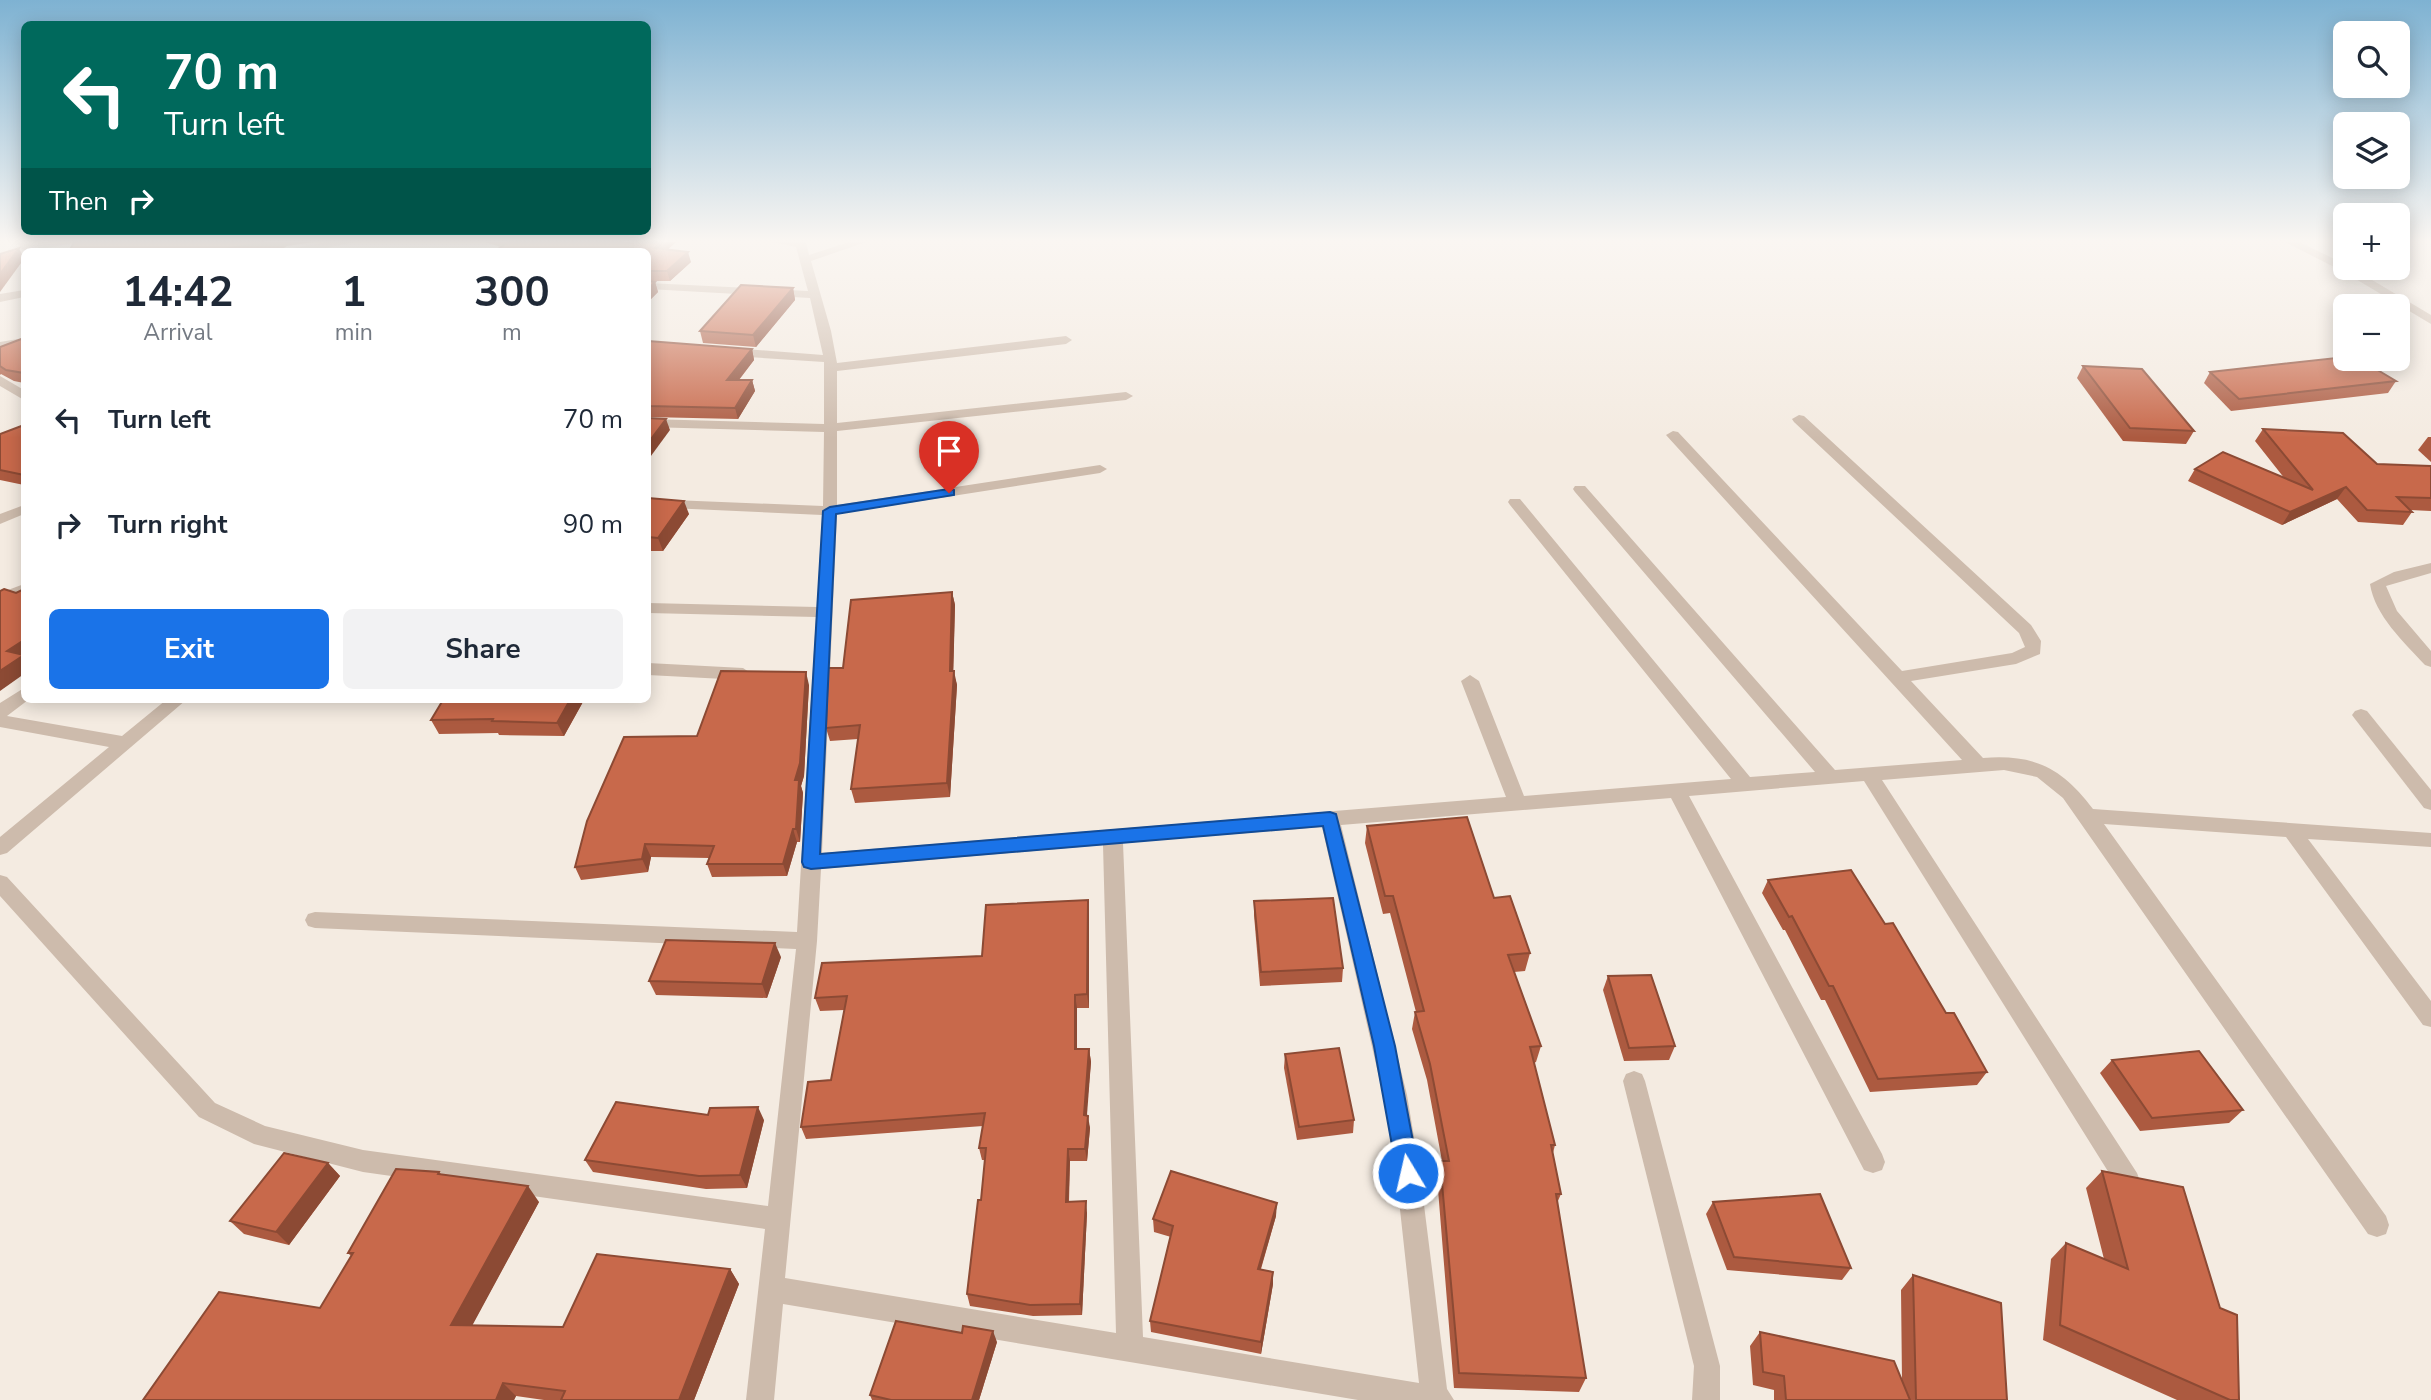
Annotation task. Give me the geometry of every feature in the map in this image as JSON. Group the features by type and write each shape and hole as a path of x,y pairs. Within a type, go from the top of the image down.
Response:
{"street":[{"path":"760,1400 807,941 811,862 813,677 823,612 830,511 830,363 818,307"},
{"path":"2410,307 2431,320"},
{"path":"712,351 830,363 1066,340"},
{"path":"0,346 21,342"},
{"path":"0,380 20,393"},
{"path":"0,397 20,393"},
{"path":"651,423 830,428 1125,396"},
{"path":"1799,419 2025,629 2034,641 2034,650 2016,658 1897,678"},
{"path":"1673,435 1978,765"},
{"path":"651,503 830,511 1100,469"},
{"path":"1580,489 1831,778"},
{"path":"1515,502 1746,785"},
{"path":"0,520 21,510"},
{"path":"2431,568 2400,575 2378,584 2377,593 2431,661"},
{"path":"0,599 21,590"},
{"path":"651,608 823,612"},
{"path":"651,669 767,675"},
{"path":"1470,681 1518,804"},
{"path":"0,712 21,696"},
{"path":"0,848 173,703"},
{"path":"2361,715 2431,803"},
{"path":"0,721 125,743"},
{"path":"811,862 1978,765 2028,765 2050,773 2066,785 2377,1225"},
{"path":"1869,774 2127,1181"},
{"path":"1676,790 1873,1162"},
{"path":"2088,816 2431,840"},
{"path":"1330,819 1395,1095 1408,1173 1435,1399"},
{"path":"2291,830 2431,1017"},
{"path":"1114,836 1130,1349"},
{"path":"0,883 207,1110 262,1136 363,1161 778,1219"},
{"path":"315,920 807,941"},
{"path":"1634,1081 1707,1366 1706,1400"},
{"path":"771,1289 1440,1400"}],"building":[{"path":"721,307 777,307 753,335 700,331"},
{"path":"21,339 21,372 0,366 0,347"},
{"path":"651,341 752,349 727,380 752,380 735,408 651,406"},
{"path":"2333,358 2333,371 2379,371 2396,381 2239,399 2210,372"},
{"path":"2083,366 2142,369 2194,431 2130,428"},
{"path":"651,418 666,419 651,439"},
{"path":"21,426 21,474 0,470 0,434"},
{"path":"2263,429 2343,433 2377,464 2431,466 2431,498 2397,497 2412,512 2367,510 2346,487 2290,512 2195,469 2223,452 2313,490"},
{"path":"651,498 684,501 658,538 651,537"},
{"path":"4,589 16,593 21,590 21,642 7,651 21,654 21,657 0,671 0,591"},
{"path":"952,592 950,671 954,671 947,783 851,789 860,725 826,728 828,668 843,668 851,600"},
{"path":"721,671 806,672 800,763 795,780 799,780 796,829 793,829 783,864 707,864 714,846 645,844 642,859 575,867 587,821 624,737 697,736"},
{"path":"441,703 568,703 557,723 492,721 493,719 431,720"},
{"path":"1467,817 1494,898 1510,896 1530,953 1508,955 1541,1046 1530,1047 1555,1145 1551,1145 1561,1194 1556,1194 1586,1378 1459,1373 1440,1161 1449,1161 1430,1064 1415,1012 1424,1011 1393,896 1385,896 1367,826"},
{"path":"1851,870 1885,924 1893,923 1946,1013 1954,1013 1987,1072 1878,1079 1833,986 1829,986 1792,916 1789,917 1768,880"},
{"path":"1333,898 1343,968 1261,972 1254,901"},
{"path":"1088,900 1087,994 1075,995 1075,1049 1089,1049 1084,1115 1088,1116 1085,1149 1068,1149 1066,1202 1086,1201 1080,1304 1030,1305 967,1294 978,1200 981,1200 986,1148 979,1148 985,1113 801,1127 808,1082 831,1080 847,996 815,998 822,963 982,956 986,905"},
{"path":"666,940 775,943 762,984 649,981"},
{"path":"1651,975 1675,1046 1629,1048 1608,976"},
{"path":"1339,1048 1354,1120 1299,1127 1285,1054"},
{"path":"2199,1051 2243,1110 2152,1118 2112,1060"},
{"path":"616,1102 708,1115 710,1108 758,1107 740,1175 699,1176 585,1160"},
{"path":"284,1153 328,1163 276,1232 230,1221"},
{"path":"396,1169 439,1172 438,1174 528,1186 451,1325 563,1327 597,1254 730,1269 679,1400 561,1400 565,1391 503,1383 496,1400 143,1400 219,1292 320,1308 353,1253 348,1253"},
{"path":"1171,1171 1277,1203 1258,1269 1273,1272 1261,1342 1150,1321 1173,1226 1153,1219"},
{"path":"2102,1171 2183,1187 2220,1308 2237,1315 2239,1400 2230,1400 2060,1325 2066,1243 2128,1269"},
{"path":"1820,1194 1851,1268 1734,1257 1713,1202"},
{"path":"1913,1275 2001,1303 2007,1400 1916,1400"},
{"path":"896,1321 962,1333 963,1326 993,1331 972,1400 891,1400 870,1395"},
{"path":"1760,1332 1894,1361 1910,1400 1786,1400 1784,1376 1763,1372"}],"route":[{"path":"949,493 830,511 811,862 1330,819 1385,1046 1408,1173"}]}
